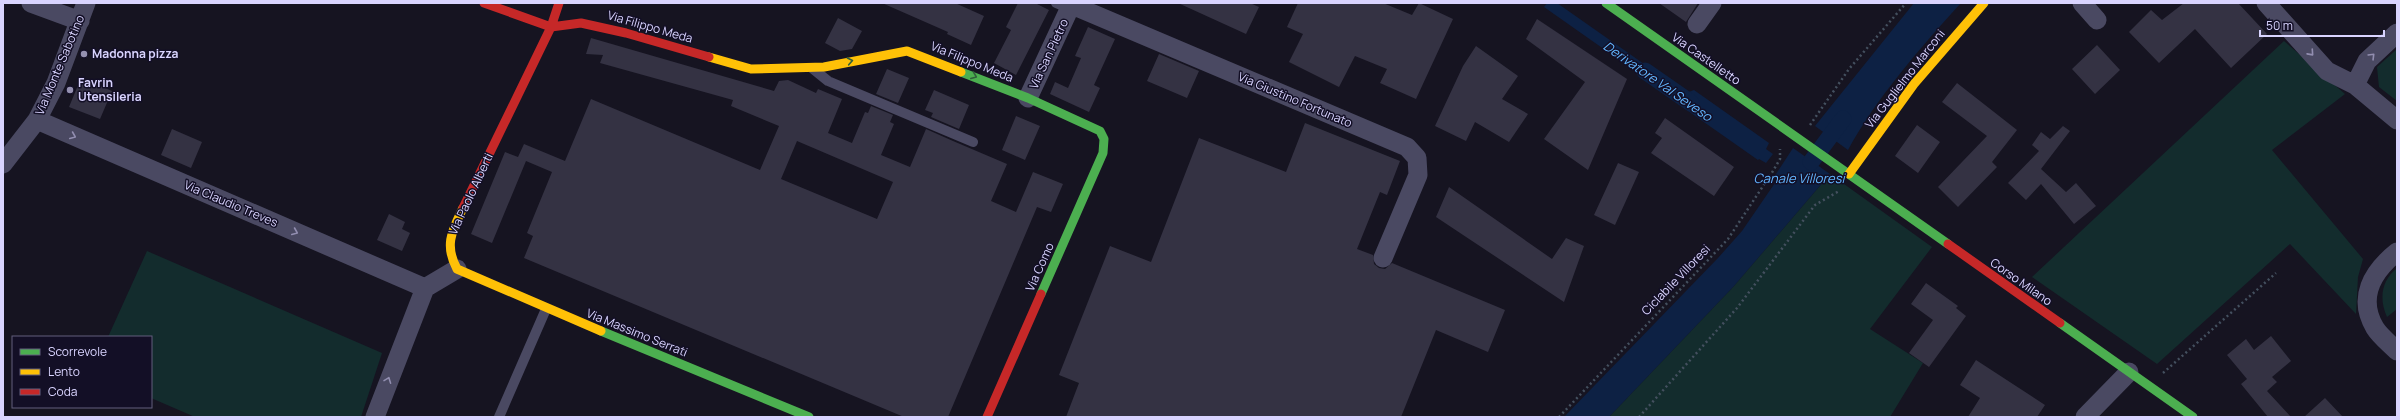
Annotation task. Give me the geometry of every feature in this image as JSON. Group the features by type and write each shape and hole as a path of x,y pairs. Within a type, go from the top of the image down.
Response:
{"street":[{"path":"31,3 80,20"},
{"name":"Via Monte Sabotino","path":"3,164 37,120 56,83 86,3"},
{"name":"Via Filippo Meda","path":"484,3 551,27 581,23 626,32 751,69 824,67 907,51 1028,98 1096,127"},
{"name":"Via Paolo Alberti","path":"457,268 450,256 448,245 455,224 551,27 559,3"},
{"name":"Via Castelletto","path":"1606,3 1801,140"},
{"path":"1697,24 1712,3"},
{"name":"Via Guglielmo Marconi","path":"1849,174 1914,84 1984,3"},
{"path":"2082,3 2097,20"},
{"path":"2266,3 2327,71 2355,85 2397,120"},
{"name":"Via San Pietro","path":"1028,98 1067,5"},
{"name":"Via Giustino Fortunato","path":"1067,5 1407,147 1417,158 1418,174 1383,258"},
{"path":"2355,85 2367,61 2397,33"},
{"name":"Via Claudio Treves","path":"37,120 425,288"},
{"name":"Via Como","path":"987,417 1103,153 1103,134 1096,127"},
{"name":"Corso Milano","path":"1801,140 2193,417"},
{"path":"2397,252 2387,260 2371,280 2367,308 2376,329 2397,351"},
{"path":"375,417 425,288 457,268"},
{"name":"Via Massimo Serrati","path":"457,268 474,278 546,309 808,417"},
{"path":"2085,417 2129,372"}],"lane":[{"path":"811,67 821,78 973,142"},
{"path":"499,417 546,309"}],"path":[{"path":"1813,121 1849,69 1906,3"},
{"name":"Ciclabile Villoresi","path":"1559,417 1728,239 1780,159 1780,146"},
{"path":"1639,417 1738,308 1815,205 1857,179"},
{"path":"2151,388 2159,377 2276,274"}],"green space":[{"path":"2284,41 2345,94 2272,150 2363,259 2358,277 2356,314 2290,244 2157,364 2032,277"},
{"path":"2397,49 2397,101 2379,87 2377,67"},
{"path":"1830,174 1932,247 1870,329 1923,363 1890,417 1609,417 1734,286"},
{"path":"147,251 382,353 361,417 195,417 152,398 152,336 108,336"},
{"path":"2397,268 2397,309 2387,317 2383,304 2383,291 2388,279"}],"water":[{"path":"1547,3 1557,3 1664,78 1661,85 1647,76 1645,78 1544,7"},
{"name":"Canale Villoresi","path":"1914,3 1961,3 1900,73 1872,111 1848,150 1815,126"},
{"path":"1678,88 1686,93 1694,90 1769,143 1766,149 1773,154 1766,163 1759,159 1758,160 1681,106 1682,100 1671,93"},
{"name":"Canale Villoresi","path":"1793,148 1830,174 1734,286 1609,417 1564,417 1718,258 1742,231 1777,180 1774,177"}],"building":[{"path":"882,3 955,3 984,16 971,45 947,34 948,32"},
{"path":"1018,3 1035,3 1049,10 1016,75 994,63 1011,30 1006,27"},
{"path":"1178,3 1250,3 1259,7 1246,34"},
{"path":"1298,3 1383,3 1412,15 1419,3 1453,19 1416,99 1380,83 1387,69 1355,56 1339,87 1289,62 1303,34 1287,27"},
{"path":"1659,3 1698,3 1686,22"},
{"path":"2184,3 2238,3 2267,34 2231,68 2195,29 2159,63 2129,32 2151,10 2162,20"},
{"path":"838,18 862,31 852,49 840,51 825,43"},
{"path":"1537,19 1627,79 1588,170 1544,139 1585,82 1526,39"},
{"path":"1088,27 1115,39 1094,85 1100,88 1089,112 1050,94 1055,82 1068,88 1081,58 1075,56"},
{"path":"591,38 774,91 779,81 788,80 816,93 818,89 842,99 828,133 852,143 865,112 868,113 871,106 893,115 890,122 894,124 881,155 910,167 926,129 1007,164 991,201 1016,212 1033,172 1063,184 1051,212 1037,207 948,417 904,417 524,258 533,236 527,233 552,172 526,161 492,243 471,234 505,152 518,157 524,144 565,161 591,99 760,170 779,126 731,106 733,100 600,63 603,55 586,54","holes":["797,141 893,182 877,219 781,179"]},
{"path":"2097,45 2120,70 2095,94 2072,69"},
{"path":"1476,46 1518,76 1502,99 1528,114 1509,142 1475,122 1466,141 1435,126 1463,66"},
{"path":"1159,54 1199,71 1187,98 1147,81"},
{"path":"887,69 909,78 898,103 876,94"},
{"path":"81,78 112,91 100,119 69,107"},
{"path":"1957,83 2017,130 1992,162 1997,167 1958,207 1938,187 1987,136 1942,102"},
{"path":"934,90 969,105 959,129 931,117 933,113 925,110"},
{"path":"1016,116 1040,126 1025,160 1002,150"},
{"path":"1665,118 1734,167 1714,196 1651,153 1662,138 1655,133"},
{"path":"1305,123 1400,161 1387,195 1380,192 1357,249 1373,255 1374,264 1379,268 1385,269 1392,263 1505,310 1488,352 1436,330 1401,417 1066,417 1079,383 1059,375 1110,246 1151,262 1199,138 1286,172"},
{"path":"1917,125 1940,142 1918,173 1895,156"},
{"path":"2063,126 2070,131 2041,169 2066,192 2076,183 2096,206 2074,224 2041,184 2026,200 2008,183 2039,151 2032,145 2041,132 2050,139"},
{"path":"172,129 202,142 191,168 161,155"},
{"path":"1618,163 1639,172 1615,225 1594,215"},
{"path":"1449,187 1552,259 1566,238 1584,246 1564,302 1436,217"},
{"path":"389,214 405,222 402,229 410,233 402,251 377,240"},
{"path":"1926,283 1958,306 1956,308 1966,316 1929,367 1909,353 1933,320 1911,304"},
{"path":"2271,336 2291,361 2272,377 2277,382 2267,391 2291,417 2268,417 2241,384 2247,379 2227,355 2246,339 2254,350"},
{"path":"1976,360 2045,405 2037,417 1968,417 1980,398 1960,385"},
{"path":"2325,398 2343,417 2304,417"}],"waterway":[{"name":"Derivatore Val Seveso","path":"1645,71 1691,103"},
{"name":"Canale Villoresi","path":"1811,162 1843,119"}],"traffic: fast":[{"path":"1606,3 1948,244"},
{"path":"961,72 1028,98 1100,131 1104,139 1103,153 1041,294"},
{"path":"2060,323 2193,417"},
{"path":"601,331 809,417"}],"traffic: slow":[{"path":"1849,174 1914,84 1984,3"},
{"path":"709,57 751,69 824,67 907,51 961,72"},
{"path":"463,208 453,231 450,245 453,260 457,269 601,331"}],"traffic: jam":[{"path":"484,3 551,27 581,23 626,33 709,57"},
{"path":"463,208 551,27 559,3"},
{"path":"1948,244 2060,323"},
{"path":"987,417 1041,294"}],"place":[{"name":"Madonna pizza","path":"84,54"},
{"name":"Favrin Utensileria","path":"70,90"}]}
